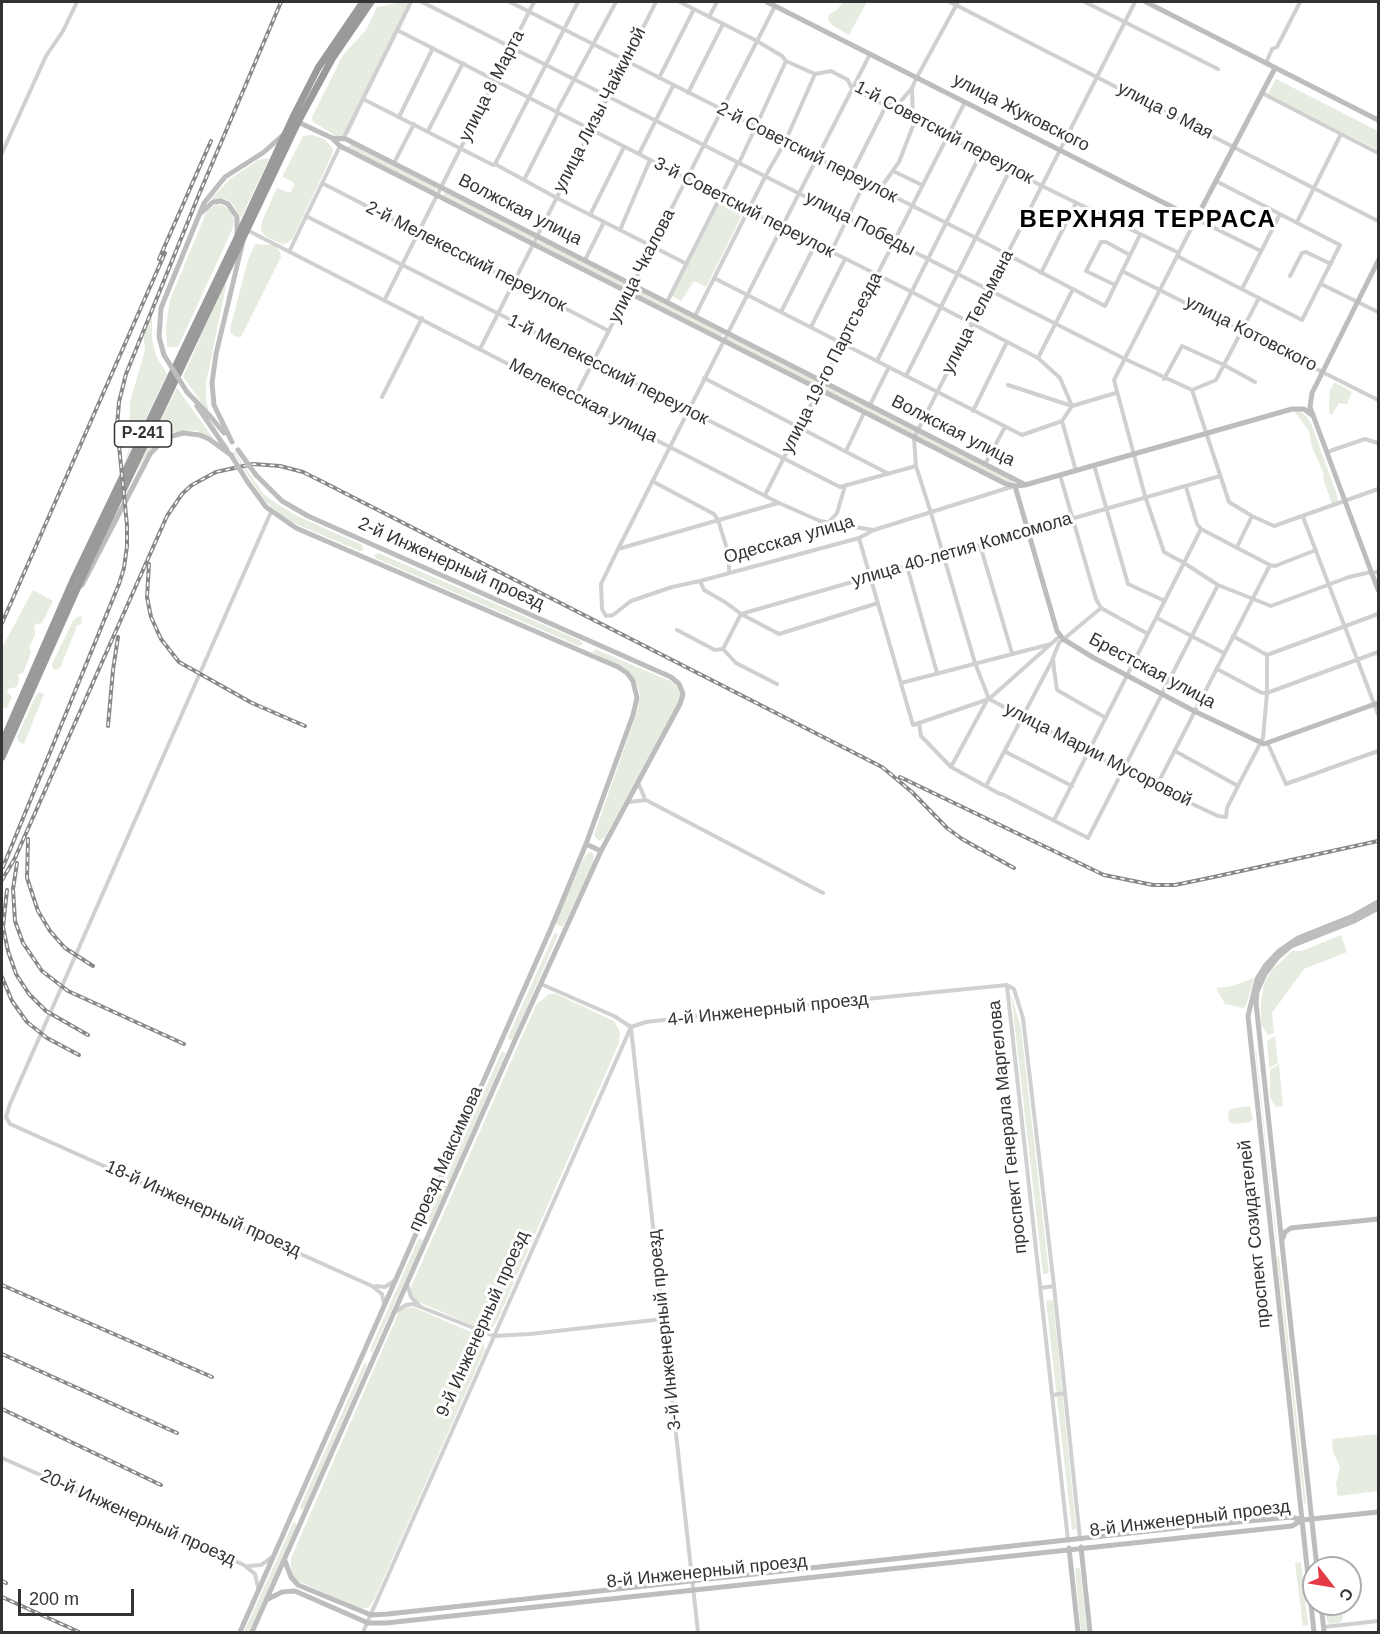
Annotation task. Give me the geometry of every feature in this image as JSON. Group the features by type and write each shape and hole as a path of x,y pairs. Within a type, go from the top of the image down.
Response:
{"highway":[{"name":"Р-241","path":"2,743 72,590 244,231 318,68 363,2"},
{"name":"Р-241","path":"80,574 236,240 244,231 286,132 371,2"},
{"name":"Р-241","path":"2,757 70,605 72,590"}],"main road":[{"name":"улица Жуковского","path":"767,2 1196,219"},
{"path":"1146,2 1378,120"},
{"path":"1196,219 1275,68"},
{"name":"Волжская улица","path":"295,121 332,138 343,139 394,163 1025,485"},
{"path":"232,442 189,395 164,355 159,337 161,308 204,203 220,183 264,152 286,132"},
{"name":"Волжская улица","path":"332,138 340,146 1003,483 1015,486 1025,485"},
{"path":"196,219 211,203 221,201 228,204 237,217 236,240"},
{"path":"232,442 214,405 212,383 216,354 244,231"},
{"path":"1025,485 1292,409 1306,401 1378,261"},
{"path":"1312,393 1310,406 1313,417 1374,572 1378,590"},
{"name":"2-й Инженерный проезд","path":"189,395 261,501 271,512 296,528 618,667 627,673 635,684 636,708"},
{"path":"1292,409 1304,409 1313,417"},
{"path":"70,605 150,454 165,438 183,433 200,435 231,455"},
{"name":"2-й Инженерный проезд","path":"232,442 270,491 288,505 371,545 671,677 682,688 680,704"},
{"path":"1015,486 1055,627 1061,638"},
{"path":"365,557 371,545"},
{"name":"Брестская улица","path":"1061,638 1126,676 1265,744"},
{"path":"585,652 589,642"},
{"name":"проезд Максимова","path":"252,1632 601,851 680,704"},
{"path":"1265,744 1377,704"},
{"name":"проезд Максимова","path":"240,1632 552,926 586,844 636,708"},
{"path":"586,844 601,851"},
{"name":"проспект Созидателей","path":"1313,1630 1248,1021 1254,988 1265,966 1279,951 1298,938 1353,916 1378,902"},
{"name":"проспект Созидателей","path":"1316,1556 1256,1003 1260,983 1273,963 1292,946 1354,921 1378,908"},
{"path":"552,926 564,932"},
{"path":"501,1043 512,1047"},
{"path":"1251,1051 1254,1046 1260,1050"},
{"path":"1278,1216 1284,1224 1291,1228"},
{"path":"1281,1242 1285,1232 1291,1228 1378,1219"},
{"path":"417,1229 430,1234"},
{"path":"362,1356 374,1361"},
{"path":"1302,1520 1378,1512"},
{"path":"293,1513 303,1518"},
{"name":"8-й Инженерный проезд","path":"285,1561 291,1577 298,1585 371,1615 1291,1516 1302,1520"},
{"name":"8-й Инженерный проезд","path":"267,1600 282,1592 295,1591 368,1623 386,1623 1292,1526 1302,1520"},
{"path":"1110,1536 1111,1545"},
{"name":"проспект Генерала Маргелова","path":"1080,1539 1090,1632"},
{"name":"проспект Генерала Маргелова","path":"1068,1540 1078,1632"},
{"path":"761,1573 761,1582"},
{"path":"1313,1630 1323,1630"}],"street":[{"path":"2,153 46,56 63,31 77,2"},
{"path":"343,139 411,2"},
{"name":"улица Победы","path":"422,2 1164,379 1192,390"},
{"name":"2-й Советский переулок","path":"510,2 976,238 1105,306 1115,285"},
{"name":"улица 8 Марта","path":"385,299 534,2"},
{"path":"495,164 578,2"},
{"path":"524,180 592,44 616,2"},
{"name":"улица Лизы Чайкиной","path":"480,349 531,244 656,2"},
{"name":"1-й Советский переулок","path":"680,2 757,41 782,56 786,61 815,74 831,71 848,80 851,87 914,121 1011,168 1302,320 1321,284"},
{"path":"709,17 717,2"},
{"name":"улица 9 Мая","path":"950,2 957,3 1378,220"},
{"path":"1085,2 1218,69"},
{"name":"улица Тельмана","path":"914,438 1135,2"},
{"path":"1266,63 1272,49 1277,47 1300,2"},
{"path":"851,175 886,106 900,102 912,88 957,3"},
{"name":"улица Чкалова","path":"575,397 775,6"},
{"path":"658,78 694,9"},
{"path":"688,93 723,24"},
{"name":"3-й Советский переулок","path":"397,30 1038,358 1060,378 1072,406"},
{"path":"399,117 433,48"},
{"path":"618,549 851,87 870,54"},
{"path":"667,302 756,128 786,61"},
{"path":"428,131 463,63"},
{"path":"695,316 785,142 815,74"},
{"path":"639,154 673,86"},
{"path":"880,189 903,153 914,121 912,88"},
{"path":"1262,93 1378,153"},
{"path":"363,99 495,164 687,264"},
{"name":"улица 19-го Партсъезда","path":"765,495 965,102"},
{"path":"394,163 414,124"},
{"path":"1296,222 1341,134"},
{"path":"289,252 340,146"},
{"path":"590,215 624,147"},
{"path":"877,361 981,153"},
{"path":"620,230 650,160"},
{"path":"906,376 1011,168"},
{"path":"892,171 922,185"},
{"path":"1216,181 1340,245 1321,284 1378,312"},
{"path":"831,252 865,182"},
{"name":"2-й Мелекесский переулок","path":"322,183 609,331"},
{"path":"1041,273 1076,203"},
{"path":"1242,289 1280,214"},
{"name":"1-й Мелекесский переулок","path":"306,216 783,459 840,487 845,486"},
{"path":"1196,219 1114,380 1145,496 1164,552 1184,562 1218,585 1271,606 1330,584 1374,572"},
{"name":"улица Жуковского","path":"1196,219 1261,251"},
{"path":"585,260 604,222"},
{"name":"Мелекесская улица","path":"244,231 385,299 779,502 820,521 874,531"},
{"path":"1130,255 1106,242 1101,242 1086,271 1115,285 1130,255 1140,235"},
{"path":"781,312 816,243"},
{"path":"1290,276 1302,253 1306,252 1331,264"},
{"path":"812,327 846,259"},
{"name":"улица Котовского","path":"1122,271 1378,400"},
{"path":"714,278 1022,435 1062,422 1072,406"},
{"path":"1038,358 1073,289"},
{"path":"1259,298 1216,380 1192,390 1229,502 1274,526 1378,489"},
{"path":"382,397 422,318"},
{"path":"973,411 1007,342"},
{"path":"1164,379 1182,346 1255,382"},
{"path":"870,405 889,367"},
{"path":"704,378 888,473"},
{"path":"1008,385 1072,406 1116,393"},
{"path":"846,451 864,413"},
{"path":"1062,422 1076,471"},
{"path":"985,464 1005,427"},
{"name":"улица Марии Мусоровой","path":"914,438 916,466 932,513 975,663 990,699 1156,787 1218,816 1226,817 1227,808 1238,786"},
{"path":"1327,452 1365,439 1378,443"},
{"path":"1094,465 1128,584 1165,601"},
{"path":"829,522 837,513 845,486 916,466"},
{"path":"1060,475 1096,599 1101,608 1148,634"},
{"name":"улица 40-летия Комсомола","path":"741,614 1220,476"},
{"path":"652,481 714,514 729,555 729,573"},
{"name":"Одесская улица","path":"618,549 601,584 602,609 606,616 613,615 631,601 672,587 859,538 874,531 1015,486"},
{"path":"1186,486 1197,524 1201,529 1270,565 1275,566 1316,550"},
{"path":"618,549 779,502"},
{"name":"18-й Инженерный проезд","path":"271,512 9,1104 6,1117 10,1124 372,1286"},
{"path":"1237,548 1252,516"},
{"path":"1303,517 1377,704 1378,714"},
{"path":"1054,820 1201,529"},
{"path":"859,538 913,725 990,699"},
{"path":"980,545 1012,653"},
{"path":"1156,787 1270,565"},
{"path":"907,566 937,673"},
{"path":"700,581 704,590 741,614 779,634 878,603"},
{"path":"919,723 921,736 951,767 1088,838 1218,585"},
{"path":"951,767 983,704 1051,644 1101,608"},
{"path":"723,649 741,614"},
{"path":"1233,636 1267,655 1378,614"},
{"path":"1157,618 1224,653"},
{"path":"677,630 715,650 723,649"},
{"path":"986,786 1006,752 1061,638"},
{"path":"901,683 1051,644"},
{"path":"723,649 736,663 777,684"},
{"path":"1217,669 1262,693 1267,693 1378,652"},
{"path":"1267,655 1265,744 1286,784 1378,751"},
{"path":"1053,658 1057,690 1106,718"},
{"path":"1174,752 1238,786 1265,744"},
{"path":"1006,752 1072,786"},
{"path":"638,781 640,791 646,800"},
{"path":"626,803 646,800 824,893"},
{"path":"540,984 614,1016 631,1027"},
{"name":"4-й Инженерный проезд","path":"631,1027 646,1022 725,1013 1007,985"},
{"name":"проспект Генерала Маргелова","path":"1007,985 1014,989 1023,1018 1080,1539"},
{"name":"проспект Генерала Маргелова","path":"1007,985 1068,1540"},
{"name":"3-й Инженерный проезд","path":"631,1027 698,1632"},
{"name":"9-й Инженерный проезд","path":"363,1632 631,1027"},
{"path":"372,1286 385,1287 395,1280"},
{"path":"407,1284 411,1297 422,1307"},
{"path":"372,1286 382,1294 384,1306"},
{"path":"1041,1288 1054,1286"},
{"path":"394,1313 406,1305 422,1307 494,1336 663,1319"},
{"path":"1053,1395 1065,1392"},
{"name":"20-й Инженерный проезд","path":"2,1458 244,1565 255,1574 258,1592"},
{"path":"244,1565 261,1565 275,1554"},
{"path":"1323,1630 1378,1621"}],"shaded area":[{"path":"395,2 408,4 349,134 338,137 313,122 312,117 343,55 366,30 377,7"},
{"path":"843,2 867,2 849,35 828,20 829,14 837,10"},
{"path":"1276,79 1378,131 1378,150 1268,94"},
{"path":"312,135 324,139 333,149 332,155 293,238 282,244 265,236 261,230 262,221 277,188 291,192 293,182 282,177 303,136"},
{"path":"351,143 437,188 435,192 348,148"},
{"path":"268,158 241,218 232,203 225,199 211,199 230,179 258,160"},
{"path":"445,191 534,236 531,240 443,195"},
{"path":"720,198 744,211 706,287 694,281 681,301 671,295"},
{"path":"216,204 225,206 231,212 234,220 232,230 178,347 167,347 166,326 170,300 207,211"},
{"path":"539,238 628,284 625,288 537,243"},
{"path":"255,244 274,245 281,257 241,337 234,336 230,329 248,260"},
{"path":"229,272 206,383 209,413 183,377"},
{"path":"635,288 724,333 721,337 633,293"},
{"path":"152,316 152,339 156,356 167,374 123,466 129,449 130,402 145,350 143,334"},
{"path":"727,334 820,382 818,386 725,339"},
{"path":"1335,382 1352,392 1347,404 1339,403 1332,415 1329,413 1330,390"},
{"path":"823,383 916,431 914,435 821,388"},
{"path":"177,388 218,445 206,435 195,430 173,432 153,446 133,476"},
{"path":"1294,411 1300,411 1311,423 1338,502 1332,504 1323,479 1324,474 1312,447 1309,431"},
{"path":"918,432 1018,482 1006,483 916,436"},
{"path":"234,451 263,493 271,500 297,516 362,545 363,550 360,551 296,524 279,514 264,500"},
{"path":"378,553 581,641 583,644 579,646 375,558 374,555"},
{"path":"33,590 53,601 42,623 34,627 35,635 29,647 31,653 23,673 18,674 17,687 8,689 7,692 12,697 7,708 2,708 2,648"},
{"path":"81,616 82,623 77,626 60,668 55,670 52,664 73,621"},
{"path":"595,649 670,681 677,687 680,695 678,703 605,837 599,841 594,835 638,709 640,696 637,683 629,672 594,653"},
{"path":"40,692 44,694 24,744 19,742 17,737 36,695"},
{"path":"592,852 593,863 563,927 556,924 584,858"},
{"path":"555,932 558,935 513,1039 509,1040 508,1037"},
{"path":"1341,935 1347,952 1304,969 1272,1013 1274,1033 1268,1035 1261,1025 1261,1001 1264,984 1271,971 1292,951 1302,951"},
{"path":"1254,978 1246,1006 1243,1008 1225,1004 1216,988 1232,986"},
{"path":"1011,993 1021,1028 1049,1273 1043,1274"},
{"path":"549,994 556,994 614,1021 620,1032 619,1043 497,1321 492,1328 483,1330 419,1302 413,1298 410,1289 536,1005"},
{"path":"1275,1036 1278,1063 1269,1068 1267,1041"},
{"path":"1256,1050 1277,1241 1276,1240"},
{"path":"502,1051 505,1055 430,1226 427,1227 425,1225"},
{"path":"1279,1064 1283,1106 1276,1107 1270,1097 1270,1070"},
{"path":"1250,1106 1253,1119 1250,1122 1233,1124 1229,1122 1230,1109"},
{"path":"418,1240 423,1241 372,1353 370,1350"},
{"path":"1279,1256 1306,1503 1304,1504 1277,1257"},
{"path":"1053,1300 1076,1529 1072,1530 1046,1301"},
{"path":"406,1307 415,1308 478,1335 485,1349 374,1600 369,1607 361,1609 298,1581 293,1577 291,1558 399,1312"},
{"path":"366,1363 304,1509 301,1510 300,1507"},
{"path":"1378,1434 1378,1491 1338,1496 1336,1484 1340,1467 1333,1452 1332,1439"},
{"path":"294,1521 297,1525 249,1632 246,1632 245,1630"},
{"path":"1301,1562 1302,1616 1307,1616 1308,1625 1303,1626 1295,1563"},
{"path":"1075,1568 1080,1568 1087,1632 1081,1632"},
{"path":"1326,1616 1343,1616 1341,1622 1331,1624 1327,1622"}],"railway":[{"path":"3,867 124,568 127,525 117,426 119,402 126,374 281,2"},
{"path":"159,259 211,141"},
{"path":"2,623 165,253"},
{"path":"2,880 15,858 167,516 182,494 192,485 216,472 253,464 280,466 303,472 882,767 912,792 947,828 1014,868"},
{"path":"149,564 147,597 151,617 161,639 179,662 252,703 305,726"},
{"path":"108,726 118,637"},
{"path":"900,777 1104,875 1153,885 1175,885 1378,841"},
{"path":"28,839 27,878 38,911 50,931 65,948 93,966"},
{"path":"17,863 13,889 15,921 23,943 42,971 68,991 184,1044"},
{"path":"7,890 3,927 16,974 29,994 46,1011 88,1035"},
{"path":"2,977 12,1001 27,1022 47,1038 79,1055"},
{"path":"2,1285 212,1377"},
{"path":"2,1354 177,1433"},
{"path":"2,1409 161,1485"},
{"path":"2,1581 6,1583"},
{"path":"2,1597 79,1632"}],"district":[{"name":"ВЕРХНЯЯ ТЕРРАСА","path":"1148,220"}]}
